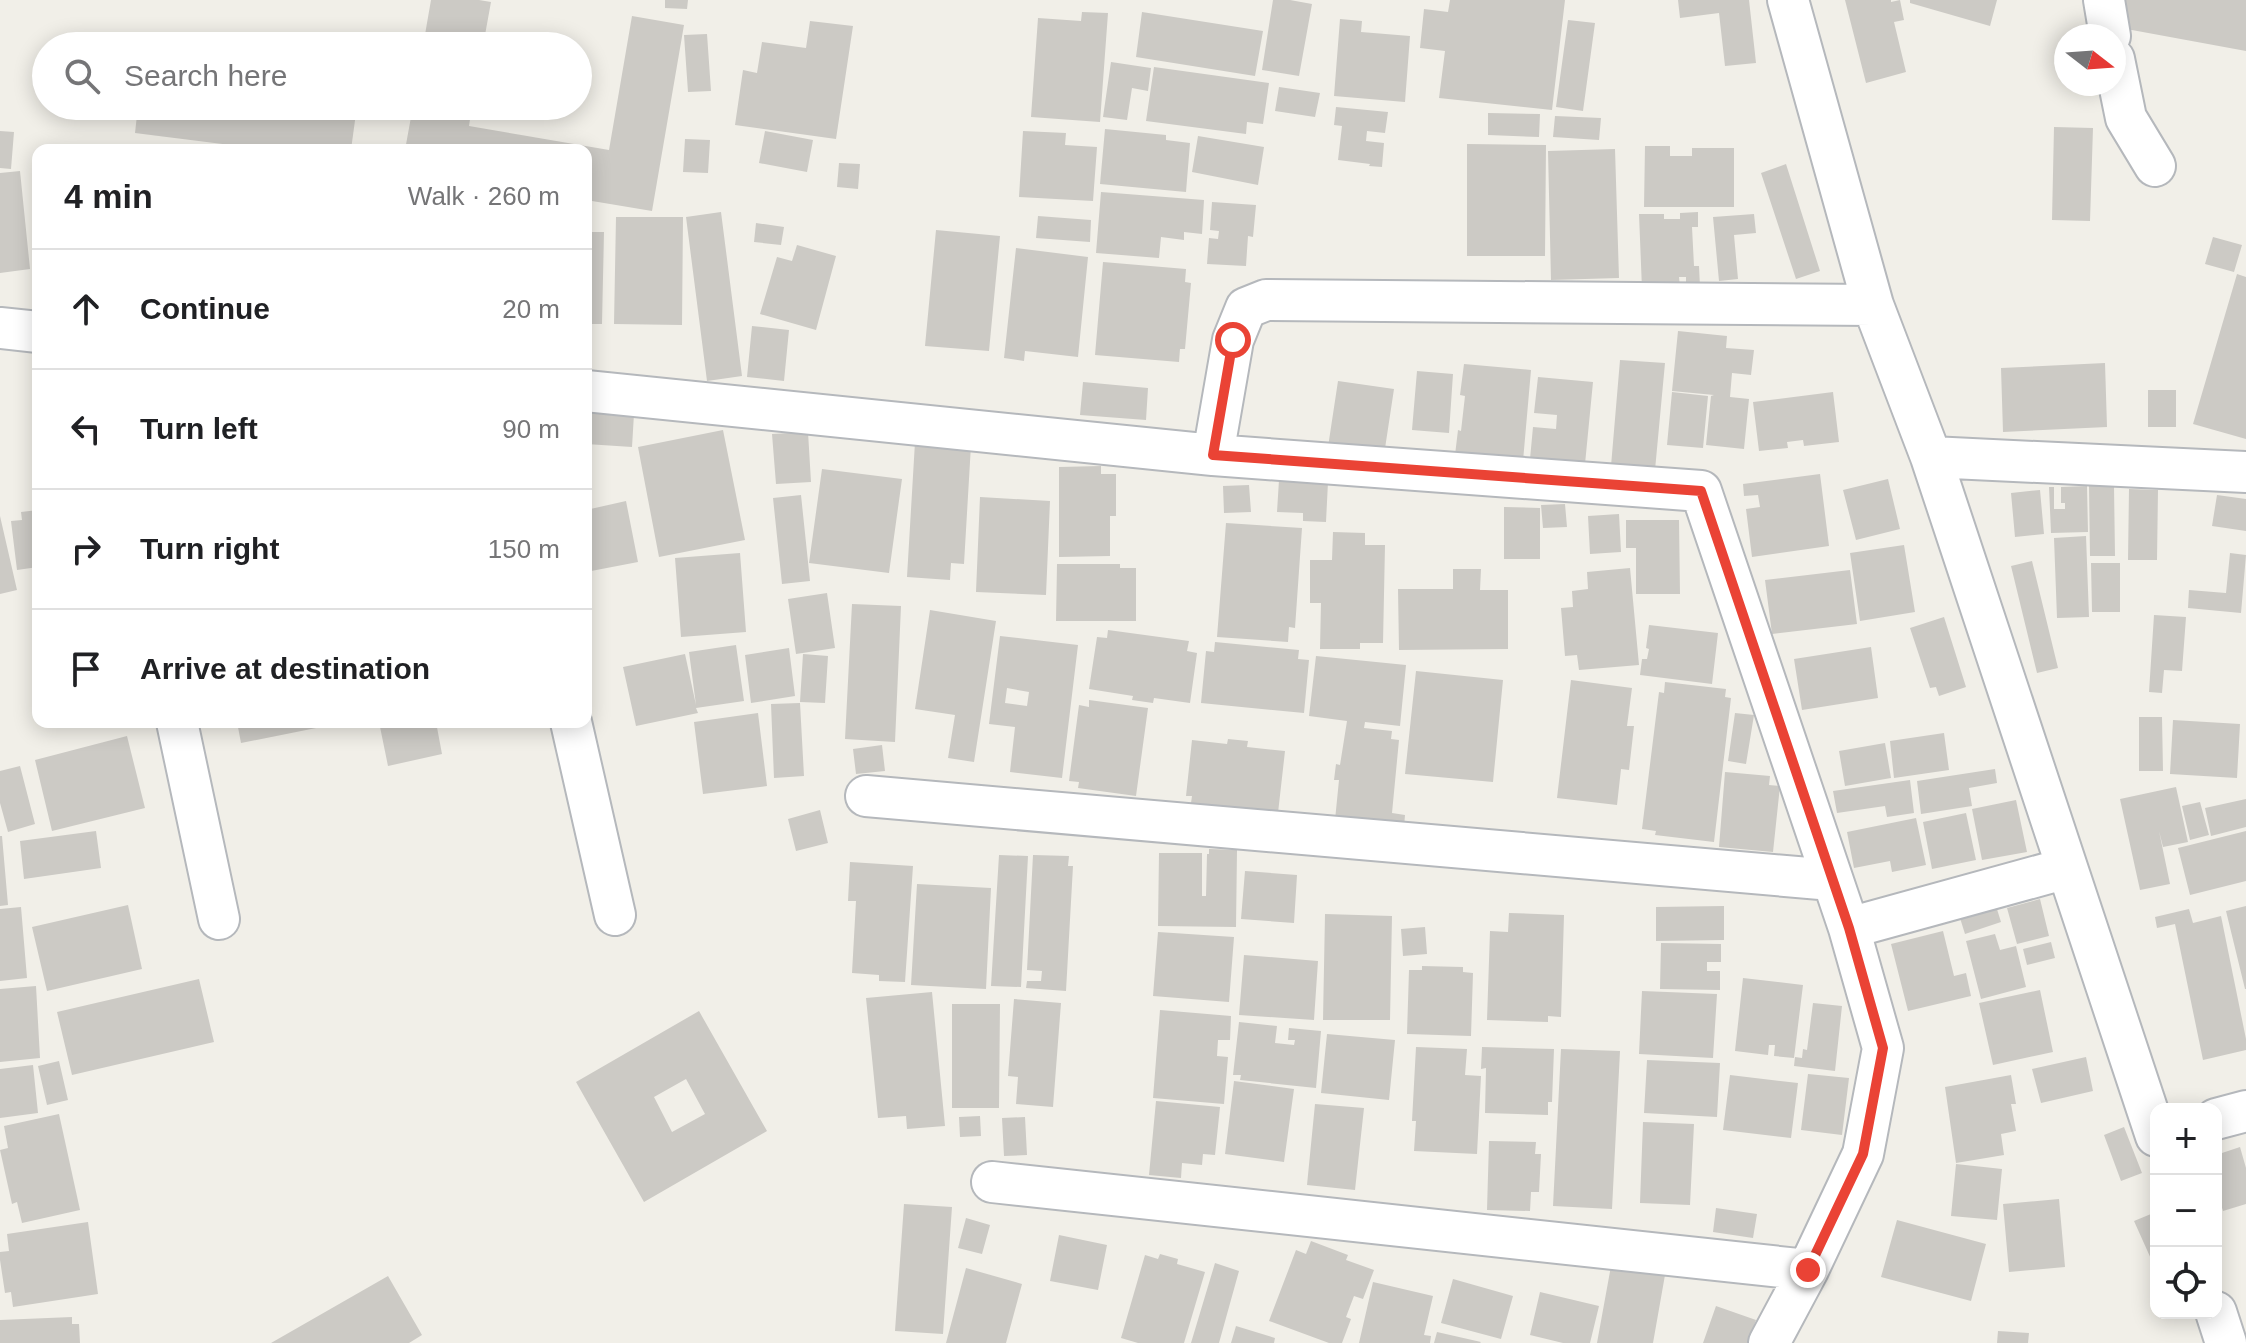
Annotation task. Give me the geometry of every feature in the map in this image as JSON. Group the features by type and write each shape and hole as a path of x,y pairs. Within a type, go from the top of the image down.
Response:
{"street":[{"path":"1788,0 1873,305 1931,457 2150,1116"},
{"path":"2104,0 2108,24"},
{"path":"2122,96 2126,118 2155,166"},
{"path":"1213,455 1233,340 1246,308 1266,300 1873,305"},
{"path":"0,328 32,331"},
{"path":"592,392 1213,455 1701,491 1849,928 1883,1048 1863,1154 1808,1270 1769,1343"},
{"path":"1931,457 2246,472"},
{"path":"178,728 219,919"},
{"path":"572,728 615,915"},
{"path":"866,796 1832,880"},
{"path":"1849,928 2067,868"},
{"path":"2222,1117 2246,1111"},
{"path":"992,1182 1808,1270"},
{"path":"2218,1319 2226,1343"}],"building":[{"path":"431,0 491,2 486,32 425,32"},
{"path":"665,0 688,0 687,9 665,8"},
{"path":"1273,0 1312,4 1299,76 1262,70"},
{"path":"1450,0 1565,0 1552,110 1439,98 1445,51 1420,48 1424,9 1448,12"},
{"path":"1678,0 1749,0 1756,63 1725,66 1719,13 1680,18"},
{"path":"1845,0 1900,0 1904,20 1894,22 1906,72 1866,83"},
{"path":"1910,0 1997,0 1990,26 1910,3"},
{"path":"2126,0 2246,0 2246,51 2126,29 2126,24 2122,24"},
{"path":"1082,12 1108,13 1100,122 1031,117 1038,18 1081,21"},
{"path":"1142,12 1263,31 1255,76 1136,57"},
{"path":"632,16 684,25 652,211 592,201 592,147 609,150"},
{"path":"1340,19 1362,21 1361,32 1410,36 1405,102 1334,96"},
{"path":"1568,20 1595,23 1583,111 1556,107"},
{"path":"810,21 853,26 836,139 735,125 743,70 757,73 762,42 806,48"},
{"path":"707,34 711,91 688,92 684,35"},
{"path":"1111,62 1151,68 1148,91 1132,88 1127,120 1103,117"},
{"path":"1154,67 1269,83 1263,124 1247,122 1246,134 1146,121"},
{"path":"1279,87 1320,93 1315,117 1275,111"},
{"path":"1336,107 1388,112 1385,133 1367,131 1366,141 1384,143 1382,167 1338,160 1342,126 1334,125"},
{"path":"1488,113 1540,114 1539,137 1488,135"},
{"path":"1555,116 1601,118 1599,140 1553,137"},
{"path":"136,120 355,120 352,144 222,144 135,133"},
{"path":"410,120 470,120 469,126 574,144 406,144"},
{"path":"2054,127 2093,128 2090,221 2052,220"},
{"path":"1105,129 1166,135 1166,140 1190,143 1186,192 1100,184"},
{"path":"0,131 14,132 11,169 0,168"},
{"path":"765,131 813,140 807,172 759,163"},
{"path":"1023,131 1066,133 1065,145 1097,147 1093,201 1019,197"},
{"path":"1198,136 1264,147 1258,185 1192,172"},
{"path":"685,139 710,140 708,173 683,172"},
{"path":"1467,144 1546,145 1545,256 1467,256"},
{"path":"1645,146 1670,146 1670,156 1692,156 1692,148 1734,148 1734,207 1644,207"},
{"path":"1615,149 1619,278 1551,280 1548,151"},
{"path":"839,163 860,164 858,189 837,187"},
{"path":"1786,164 1820,271 1796,279 1761,173"},
{"path":"20,171 30,269 0,273 0,173"},
{"path":"1101,192 1204,200 1202,234 1184,232 1184,240 1161,237 1159,258 1096,253"},
{"path":"1212,202 1256,205 1253,237 1248,236 1246,266 1207,264 1209,238 1218,239 1219,231 1210,230"},
{"path":"721,212 742,376 707,381 686,217"},
{"path":"1698,212 1698,227 1692,227 1694,266 1699,266 1700,287 1686,288 1686,277 1679,277 1680,288 1642,289 1639,214 1664,214 1664,219 1680,219 1680,213"},
{"path":"1754,214 1756,233 1734,235 1738,279 1719,281 1713,217"},
{"path":"1038,216 1091,220 1090,242 1036,238"},
{"path":"616,217 683,217 682,325 614,324"},
{"path":"756,223 784,227 781,245 754,242"},
{"path":"936,230 1000,236 989,351 925,346"},
{"path":"592,232 604,232 602,324 592,324"},
{"path":"2213,237 2242,245 2234,272 2205,264"},
{"path":"797,245 836,256 816,330 760,314 777,257 792,261"},
{"path":"1016,248 1088,257 1078,357 1025,351 1024,361 1004,358"},
{"path":"1103,262 1186,269 1185,282 1191,283 1185,349 1180,349 1179,362 1095,355"},
{"path":"2237,274 2246,277 2246,439 2193,424"},
{"path":"752,326 789,330 784,381 747,377"},
{"path":"1678,331 1727,336 1726,348 1754,350 1751,375 1732,373 1730,397 1749,399 1744,449 1706,445 1711,396 1714,395 1672,391"},
{"path":"1620,360 1665,363 1655,470 1611,466"},
{"path":"2105,363 2107,427 2003,432 2001,368"},
{"path":"1464,364 1531,370 1523,461 1455,455 1465,396 1460,395"},
{"path":"1417,371 1453,374 1449,433 1412,430"},
{"path":"1538,377 1593,382 1585,464 1530,459 1533,427 1556,429 1557,415 1534,413"},
{"path":"1338,381 1394,389 1384,455 1328,447"},
{"path":"1083,382 1148,388 1146,420 1080,415"},
{"path":"2148,390 2176,390 2176,427 2148,427"},
{"path":"1672,392 1708,396 1703,448 1667,445"},
{"path":"1833,392 1839,442 1804,446 1803,440 1787,442 1788,448 1759,451 1753,402"},
{"path":"592,411 634,414 632,447 592,444"},
{"path":"723,430 745,540 659,557 638,447"},
{"path":"808,432 811,482 776,484 772,434"},
{"path":"915,442 971,445 964,564 951,563 950,580 907,577"},
{"path":"1101,466 1101,474 1116,474 1116,516 1110,516 1110,556 1059,557 1059,467"},
{"path":"822,469 902,479 889,573 809,563"},
{"path":"1820,474 1829,546 1752,557 1746,509 1760,507 1758,495 1744,496 1743,484"},
{"path":"1888,479 1900,529 1856,540 1843,490"},
{"path":"1279,480 1328,482 1326,522 1303,521 1303,513 1277,512"},
{"path":"1249,485 1251,512 1224,513 1223,486"},
{"path":"2087,486 2088,532 2051,533 2049,487 2054,487 2054,509 2065,509 2065,503 2061,503 2061,487"},
{"path":"2089,486 2114,486 2115,556 2090,556"},
{"path":"2129,489 2158,490 2157,560 2128,560"},
{"path":"2040,490 2044,534 2015,537 2011,493"},
{"path":"801,495 810,581 782,584 773,498"},
{"path":"2217,495 2246,499 2246,531 2212,526"},
{"path":"980,497 1050,501 1046,595 976,592"},
{"path":"626,501 638,562 592,571 592,509"},
{"path":"1565,504 1567,527 1543,528 1541,505"},
{"path":"1504,507 1540,508 1540,559 1504,559"},
{"path":"32,511 32,568 17,570 11,521 22,520 21,512"},
{"path":"1619,514 1621,552 1590,554 1588,516"},
{"path":"0,516 17,590 0,594"},
{"path":"1626,520 1679,520 1680,594 1636,594 1636,548 1626,548"},
{"path":"1226,523 1302,528 1295,628 1289,627 1288,642 1217,637"},
{"path":"1333,532 1365,533 1365,545 1385,545 1383,643 1360,643 1360,649 1320,649 1321,603 1310,603 1310,560 1332,560"},
{"path":"2086,536 2089,617 2057,618 2054,538"},
{"path":"1904,545 1915,612 1860,621 1850,553"},
{"path":"740,553 746,632 681,637 675,558"},
{"path":"2230,553 2246,555 2241,613 2188,608 2189,590 2226,593"},
{"path":"2032,561 2058,668 2037,673 2011,566"},
{"path":"2091,563 2120,563 2120,612 2092,612"},
{"path":"1057,564 1120,564 1120,568 1136,568 1136,621 1056,621"},
{"path":"1630,568 1639,665 1579,670 1577,655 1565,656 1561,608 1573,607 1572,591 1588,589 1587,572"},
{"path":"1453,569 1481,569 1480,590 1508,590 1508,649 1399,650 1398,589 1453,589"},
{"path":"1850,570 1857,624 1772,634 1765,580"},
{"path":"827,593 835,648 796,654 788,599"},
{"path":"852,604 901,606 895,742 845,739"},
{"path":"930,610 996,621 974,762 948,758 955,715 915,709"},
{"path":"2154,615 2186,617 2182,671 2164,670 2162,693 2149,692"},
{"path":"1944,617 1966,687 1939,696 1936,687 1930,688 1910,628"},
{"path":"1649,625 1718,633 1712,684 1640,675 1642,659 1647,659 1649,649 1646,648"},
{"path":"1108,630 1189,641 1187,651 1197,653 1190,703 1154,698 1153,703 1132,700 1133,696 1089,689 1097,637 1107,638"},
{"path":"1000,636 1078,645 1062,778 1010,772 1015,727 989,724","holes":["1007,688 1029,692 1027,706 1005,703"]},
{"path":"1215,642 1299,650 1298,659 1309,660 1304,713 1201,703 1206,651 1214,652"},
{"path":"736,645 744,701 696,708 698,713 636,726 623,667 685,654 696,705 689,652"},
{"path":"1871,647 1878,698 1802,710 1794,659"},
{"path":"789,648 795,696 751,703 745,655"},
{"path":"803,654 828,656 825,703 800,702"},
{"path":"1316,656 1406,665 1400,726 1365,722 1364,728 1392,731 1391,739 1399,740 1392,813 1405,815 1404,827 1335,820 1339,780 1334,780 1336,764 1340,765 1347,721 1309,716"},
{"path":"1416,671 1503,680 1493,782 1405,774"},
{"path":"1571,680 1632,688 1627,726 1634,726 1629,770 1621,769 1617,805 1557,798"},
{"path":"1665,682 1726,689 1725,697 1731,698 1714,842 1655,835 1656,831 1642,829 1659,692 1664,693"},
{"path":"1089,700 1148,708 1136,796 1078,788 1079,782 1069,781 1079,705 1089,707"},
{"path":"800,703 804,776 774,778 771,704"},
{"path":"758,713 767,786 703,794 694,722"},
{"path":"1735,713 1754,715 1746,764 1728,761"},
{"path":"2139,717 2162,717 2163,771 2139,771"},
{"path":"2173,720 2240,724 2237,778 2170,774"},
{"path":"238,728 316,728 241,743"},
{"path":"380,728 437,728 442,754 388,766"},
{"path":"1944,733 1949,770 1894,778 1890,741"},
{"path":"127,736 145,808 52,831 35,760"},
{"path":"1228,739 1248,741 1247,747 1285,751 1278,813 1191,803 1192,796 1186,796 1192,740 1227,744"},
{"path":"1885,743 1891,778 1845,786 1839,751"},
{"path":"882,745 885,771 856,774 853,749"},
{"path":"20,766 35,824 8,832 0,803 0,771"},
{"path":"1995,769 1997,783 1969,788 1972,806 1921,814 1917,781"},
{"path":"1725,772 1770,776 1769,785 1780,786 1773,852 1719,847"},
{"path":"1910,780 1914,813 1887,817 1885,806 1837,813 1833,791"},
{"path":"2176,787 2188,842 2163,847 2159,831 2170,884 2140,890 2120,799"},
{"path":"2246,799 2246,827 2211,836 2205,808"},
{"path":"2016,800 2027,852 1982,860 1972,809"},
{"path":"2200,802 2209,835 2190,840 2182,806"},
{"path":"820,810 828,843 796,851 788,819"},
{"path":"1966,813 1976,860 1932,869 1923,822"},
{"path":"1916,818 1926,865 1892,872 1890,861 1854,868 1847,832"},
{"path":"96,831 101,868 24,879 20,841"},
{"path":"2246,831 2246,881 2190,895 2178,848"},
{"path":"0,836 8,905 0,906"},
{"path":"1209,849 1237,850 1236,927 1158,926 1159,853 1202,853 1202,896 1206,896"},
{"path":"999,855 1028,856 1021,987 991,986"},
{"path":"1033,855 1069,856 1068,866 1073,866 1066,991 1026,988 1027,981 1041,981 1042,971 1027,970"},
{"path":"850,862 913,866 905,982 879,981 879,975 852,973 856,901 848,901"},
{"path":"1245,871 1297,875 1294,923 1241,919"},
{"path":"917,884 991,888 986,989 911,985"},
{"path":"2040,899 2049,936 2017,944 2007,908"},
{"path":"128,905 142,969 47,991 32,927"},
{"path":"1724,906 1724,940 1656,941 1656,907"},
{"path":"1996,906 2001,922 1965,934 1960,918"},
{"path":"2246,906 2246,989 2245,989 2226,911"},
{"path":"21,907 27,978 0,981 0,909"},
{"path":"2189,909 2193,923 2221,916 2246,1050 2203,1060 2175,924 2157,928 2155,917"},
{"path":"1509,913 1564,915 1561,1017 1548,1016 1548,1022 1487,1020 1490,931 1508,932"},
{"path":"1325,914 1392,916 1390,1020 1323,1020"},
{"path":"1425,927 1427,954 1403,956 1401,929"},
{"path":"1943,931 1954,976 1966,973 1971,996 1908,1011 1891,944"},
{"path":"1158,932 1234,937 1229,1002 1153,996"},
{"path":"1995,934 2000,950 2016,946 2026,987 1981,999 1966,941"},
{"path":"2051,942 2055,958 2027,965 2023,949"},
{"path":"1661,943 1721,944 1721,962 1707,962 1707,971 1720,971 1720,990 1660,989"},
{"path":"1244,955 1318,961 1314,1020 1239,1015"},
{"path":"1422,966 1463,967 1463,972 1473,973 1471,1036 1407,1034 1409,970 1422,970"},
{"path":"1743,978 1803,985 1794,1058 1774,1056 1775,1045 1769,1045 1768,1055 1735,1051"},
{"path":"199,979 214,1042 72,1075 57,1012"},
{"path":"36,986 40,1058 0,1062 0,989"},
{"path":"2040,990 2053,1052 1993,1065 1979,1003"},
{"path":"1642,991 1717,994 1713,1058 1639,1054"},
{"path":"932,992 945,1126 907,1129 906,1116 878,1118 866,998"},
{"path":"1014,999 1061,1003 1053,1107 1016,1104 1018,1077 1008,1076"},
{"path":"1813,1003 1842,1006 1835,1071 1794,1066 1795,1057 1802,1058 1803,1049 1807,1050"},
{"path":"952,1004 1000,1004 999,1108 952,1108"},
{"path":"1160,1010 1231,1016 1230,1040 1218,1040 1217,1056 1228,1057 1224,1104 1153,1098"},
{"path":"699,1011 767,1131 644,1202 576,1082","holes":["686,1079 705,1114 672,1132 654,1097"]},
{"path":"1239,1022 1277,1026 1275,1043 1294,1045 1295,1040 1288,1040 1289,1028 1321,1031 1316,1088 1240,1080 1241,1075 1233,1075"},
{"path":"1327,1034 1395,1040 1389,1100 1321,1093"},
{"path":"1416,1047 1467,1049 1465,1075 1481,1076 1477,1154 1414,1151 1416,1121 1412,1121"},
{"path":"1482,1047 1554,1049 1552,1102 1548,1102 1548,1115 1485,1113 1486,1068 1481,1069"},
{"path":"1561,1049 1620,1051 1612,1209 1553,1206"},
{"path":"2086,1057 2093,1091 2041,1103 2032,1069"},
{"path":"1647,1060 1720,1063 1717,1117 1644,1113"},
{"path":"59,1061 68,1100 47,1105 38,1066"},
{"path":"33,1065 38,1113 0,1118 0,1069"},
{"path":"1808,1074 1849,1078 1842,1135 1801,1130"},
{"path":"1730,1075 1798,1083 1791,1138 1723,1130"},
{"path":"2011,1075 2016,1104 2011,1104 2016,1131 2001,1134 2004,1155 1956,1163 1945,1087"},
{"path":"1234,1081 1294,1089 1284,1162 1225,1154"},
{"path":"1156,1101 1220,1107 1215,1155 1203,1154 1202,1165 1182,1163 1181,1178 1149,1175"},
{"path":"1315,1104 1364,1108 1355,1190 1307,1185"},
{"path":"59,1114 80,1210 22,1223 17,1202 12,1204 0,1150 8,1148 4,1126"},
{"path":"980,1116 981,1136 960,1137 959,1117"},
{"path":"1025,1117 1027,1155 1004,1156 1002,1118"},
{"path":"1643,1122 1694,1124 1690,1205 1640,1203"},
{"path":"2124,1127 2142,1173 2121,1181 2104,1135"},
{"path":"1489,1141 1536,1142 1535,1154 1541,1154 1539,1192 1531,1192 1530,1211 1487,1210"},
{"path":"2240,1147 2246,1168 2246,1204 2223,1211 2222,1208 2222,1153"},
{"path":"1956,1164 2002,1169 1997,1220 1951,1216"},
{"path":"2059,1199 2065,1267 2009,1272 2003,1204"},
{"path":"904,1204 952,1207 943,1334 895,1331"},
{"path":"1716,1208 1757,1214 1753,1238 1713,1232"},
{"path":"2150,1214 2150,1257 2134,1221"},
{"path":"966,1218 990,1225 982,1254 958,1248"},
{"path":"1897,1220 1986,1244 1971,1301 1881,1277"},
{"path":"88,1222 98,1294 13,1307 11,1292 5,1293 0,1260 0,1252 9,1251 7,1234"},
{"path":"1059,1235 1107,1245 1098,1290 1050,1281"},
{"path":"1311,1241 1348,1255 1346,1260 1374,1270 1363,1299 1354,1296 1346,1317 1351,1319 1342,1343 1329,1343 1269,1321 1296,1250 1306,1254"},
{"path":"1160,1254 1178,1259 1177,1264 1205,1272 1184,1343 1138,1343 1121,1338 1145,1255 1158,1259"},
{"path":"1215,1263 1239,1271 1219,1343 1191,1343"},
{"path":"1611,1266 1665,1275 1653,1343 1597,1343"},
{"path":"966,1268 1022,1284 1006,1343 946,1343"},
{"path":"388,1276 422,1335 409,1343 271,1343"},
{"path":"1453,1279 1513,1296 1501,1339 1441,1323"},
{"path":"1373,1282 1433,1296 1424,1335 1431,1336 1430,1343 1359,1343"},
{"path":"1540,1292 1599,1306 1590,1343 1563,1343 1530,1335"},
{"path":"1716,1306 1756,1320 1748,1343 1703,1343"},
{"path":"72,1317 72,1324 79,1324 80,1343 0,1343 0,1320"},
{"path":"1236,1326 1275,1338 1274,1343 1231,1343"},
{"path":"1998,1331 2029,1333 2028,1343 1997,1343"},
{"path":"1437,1332 1481,1342 1434,1343"}],"route":[{"path":"1233,340 1213,455 1701,491 1849,928 1883,1048 1863,1154 1808,1270"}]}
